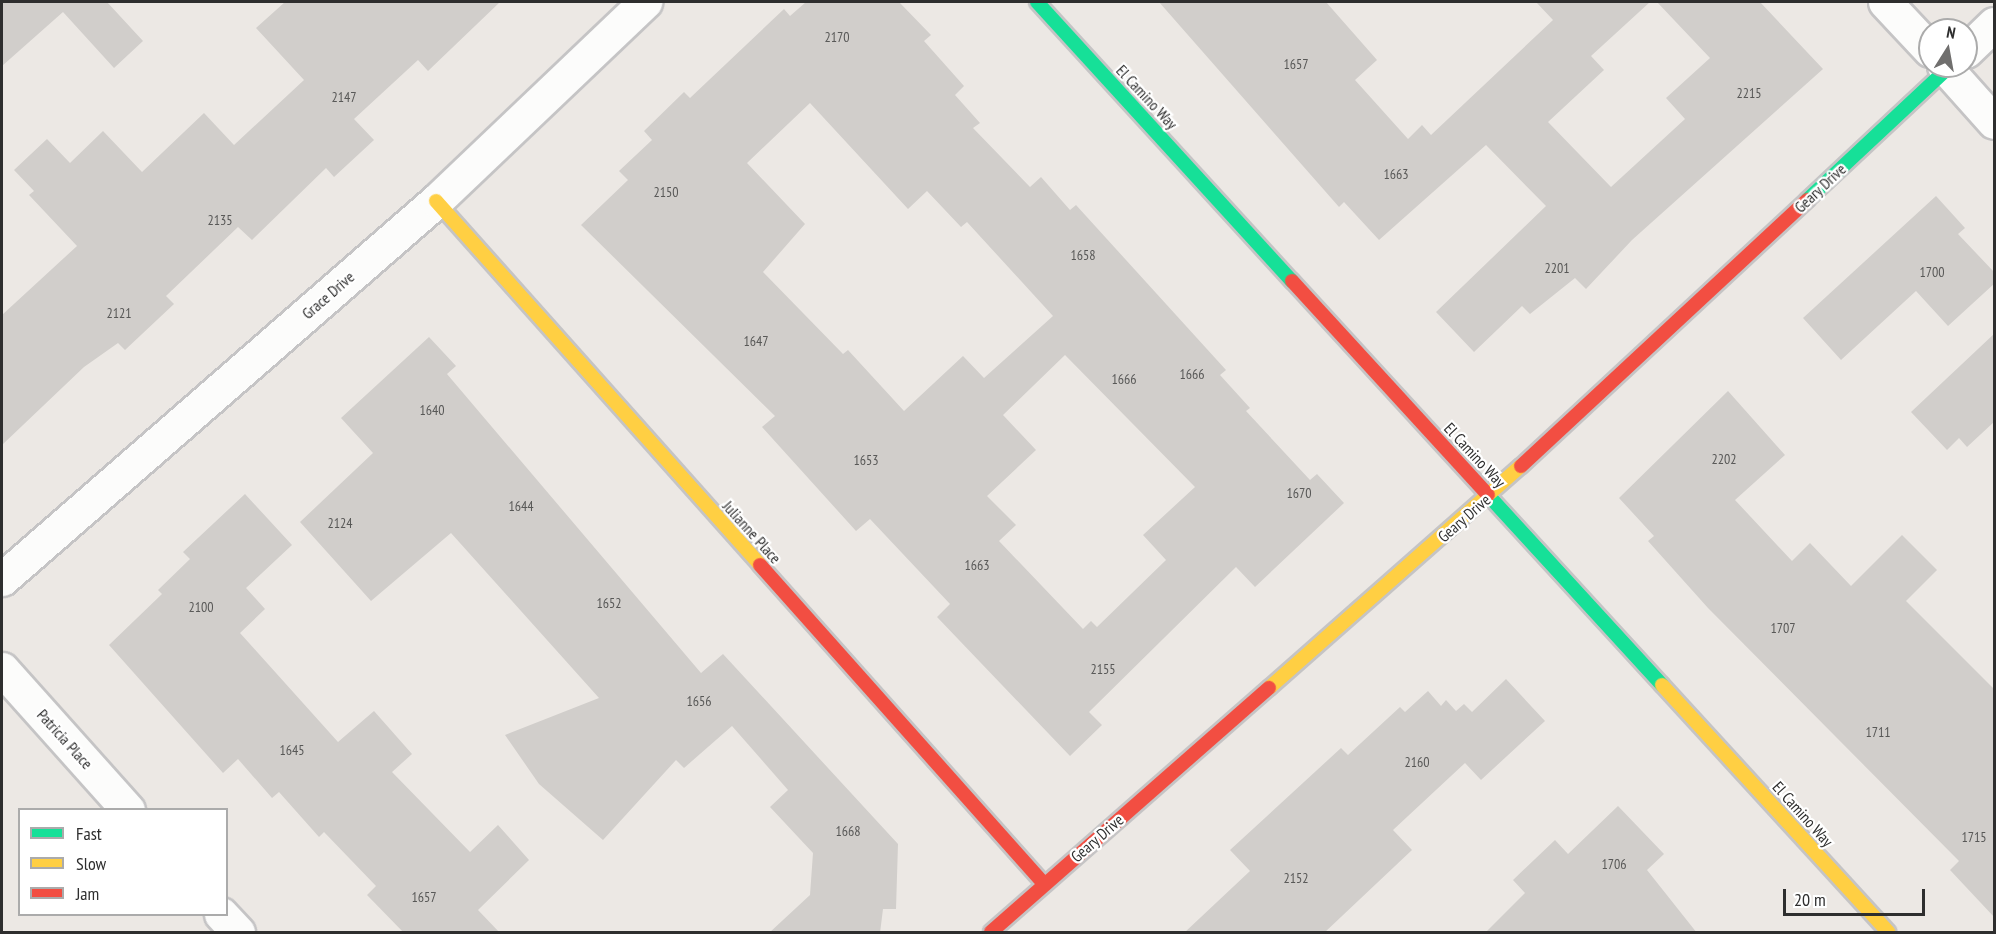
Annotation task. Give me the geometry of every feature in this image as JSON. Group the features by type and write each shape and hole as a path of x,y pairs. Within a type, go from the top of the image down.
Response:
{"street":[{"name":"Grace Drive","path":"2,579 436,201 645,2"},
{"name":"El Camino Way","path":"1037,2 1888,933"},
{"path":"1885,2 1918,33"},
{"name":"Geary Drive","path":"1978,37 1995,24"},
{"name":"Geary Drive","path":"991,933 1044,884 1490,495 1930,78"},
{"path":"1961,78 1995,122"},
{"name":"Julianne Place","path":"436,201 1044,884"},
{"name":"Patricia Place","path":"2,669 126,808"},
{"path":"222,916 238,933"}],"building":[{"path":"2,2 107,2 143,41 114,68 63,12 2,66"},
{"path":"285,2 500,2 428,71 418,60 354,119 374,140 334,177 326,168 252,240 238,227 166,296 174,304 125,350 118,343 84,367 2,445 2,315 77,246 29,195 34,191 14,170 47,139 70,163 103,131 142,172 204,113 234,145 304,80 256,28"},
{"path":"806,2 899,2 931,35 924,41 964,86 955,95 980,123 973,128 1030,187 1041,177 1070,210 1076,205 1226,370 1220,375 1250,408 1246,411 1310,480 1317,474 1344,503 1255,587 1236,567 1089,712 1102,725 1070,756 937,617 950,604 870,519 856,531 762,427 775,416 581,225 628,180 619,171 652,140 644,131 684,92 690,98 784,9 790,16","holes":["810,103 908,209 927,191 961,227 967,222 1053,316 984,378 963,356 904,411 848,350 843,354 763,272 805,224 747,163","1065,355 1195,487 1143,535 1166,560 1097,627 1091,621 1083,629 999,541 1016,525 987,496 1036,450 1003,415"]},
{"path":"1159,2 1326,2 1377,60 1355,80 1408,139 1422,125 1431,135 1553,20 1536,2 1650,2 1591,56 1604,70 1548,122 1611,187 1685,119 1666,98 1710,58 1657,2 1760,2 1823,69 1632,240 1586,289 1575,278 1530,314 1522,306 1474,352 1436,312 1546,206 1486,145 1379,240 1344,202 1339,207"},
{"path":"1936,196 1965,228 1958,234 1995,273 1995,283 1948,326 1916,291 1841,360 1803,318"},
{"path":"1995,333 1995,421 1967,447 1959,438 1947,450 1911,412"},
{"path":"429,337 456,366 447,374 701,673 723,654 898,844 896,909 883,909 880,933 769,933 810,895 813,853 770,807 788,790 732,726 684,768 676,760 603,840 539,784 505,735 599,698 451,533 371,601 300,522 373,453 341,418"},
{"path":"1728,391 1785,455 1735,500 1792,561 1810,543 1851,586 1902,535 1937,570 1906,601 1995,690 1995,918 1950,870 1959,861 1708,608 1648,541 1654,536 1619,498"},
{"path":"245,494 292,545 246,588 265,609 240,633 338,742 374,711 412,754 392,772 470,852 498,825 529,860 478,910 500,933 404,933 367,895 376,886 324,832 319,837 279,792 272,798 238,759 223,773 109,645 162,594 158,590 190,559 183,552"},
{"path":"1506,679 1545,721 1481,780 1465,763 1393,830 1412,850 1324,933 1184,933 1250,871 1230,850 1341,748 1348,755 1400,707 1405,712 1428,691 1441,706 1446,700 1456,711 1464,704 1472,712"},
{"path":"1618,806 1664,854 1647,870 1697,933 1485,933 1525,893 1513,880 1555,840 1568,854"}],"traffic: fast":[{"path":"1037,2 1292,281"},
{"path":"1807,200 1937,78"},
{"path":"1488,495 1662,685"}],"traffic: slow":[{"path":"436,201 760,565"},
{"path":"1269,688 1521,466"},
{"path":"1662,685 1888,932"}],"traffic: jam":[{"path":"1521,466 1807,200"},
{"path":"1292,281 1488,495"},
{"path":"760,565 1044,884"},
{"path":"991,932 1269,688"}]}
